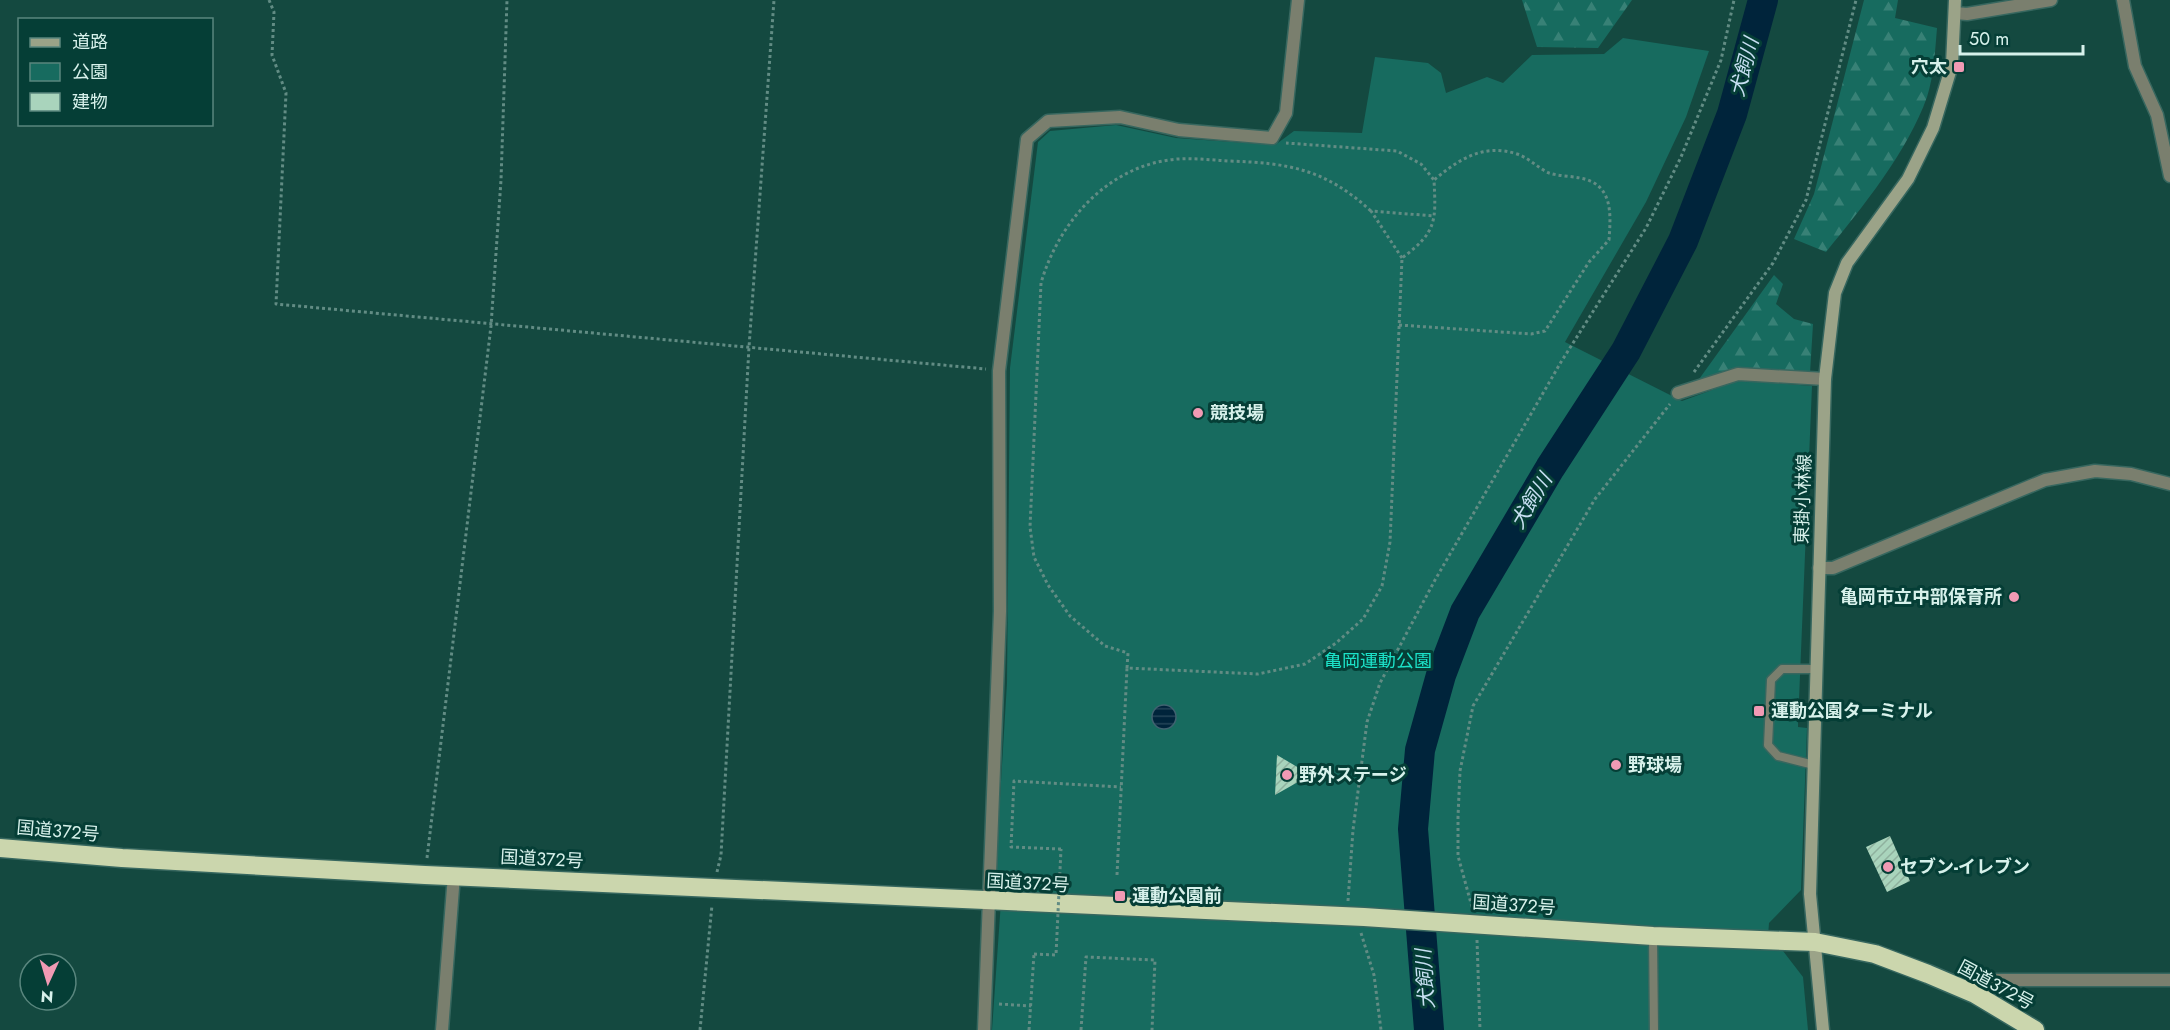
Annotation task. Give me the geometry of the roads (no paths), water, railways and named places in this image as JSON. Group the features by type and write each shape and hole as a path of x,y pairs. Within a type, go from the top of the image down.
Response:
{"highway":[{"name":"国道372号","path":"0,848 122,858 425,875 990,902 1356,916 1653,936 1815,942 1875,954 1975,994 2035,1030"}],"main road":[{"name":"東掛小林線","path":"1822,1030 1810,894 1825,379 1835,293 1847,263 1908,179 1933,128 1952,65 1955,0"}],"street":[{"path":"984,1030 1000,611 999,371 1027,139 1048,122 1120,117 1179,130 1272,138 1286,113 1298,0"},
{"path":"1954,14 1967,14 2051,0"},
{"path":"2123,0 2135,66 2157,115 2170,176"},
{"path":"1678,393 1738,374 1825,379"},
{"path":"1819,568 1833,568 2046,480 2095,471 2131,474 2170,484"},
{"path":"442,1030 454,875"},
{"path":"1975,994 1995,980 2170,980"}],"lane":[{"path":"1814,765 1778,756 1768,745 1771,680 1782,669 1816,669"},
{"path":"1653,936 1654,1030"}],"water":[{"path":"1164,705 1173,708 1176,717 1173,726 1164,729 1155,726 1152,717 1155,708"}],"waterway":[{"name":"犬飼川","path":"1429,1030 1413,829 1420,750 1441,675 1465,612 1550,468 1626,351 1683,241 1732,114 1763,0"}],"place":[{"name":"穴太","path":"1959,67"},
{"name":"競技場","path":"1198,413"},
{"name":"亀岡市立中部保育所","path":"2014,597"},
{"name":"運動公園ターミナル","path":"1759,711"},
{"name":"野球場","path":"1616,765"},
{"name":"野外ステージ","path":"1287,775"},
{"name":"セブン-イレブン","path":"1888,867"},
{"name":"運動公園前","path":"1120,896"}],"park label":[{"name":"亀岡運動公園","path":"1378,661"}]}
